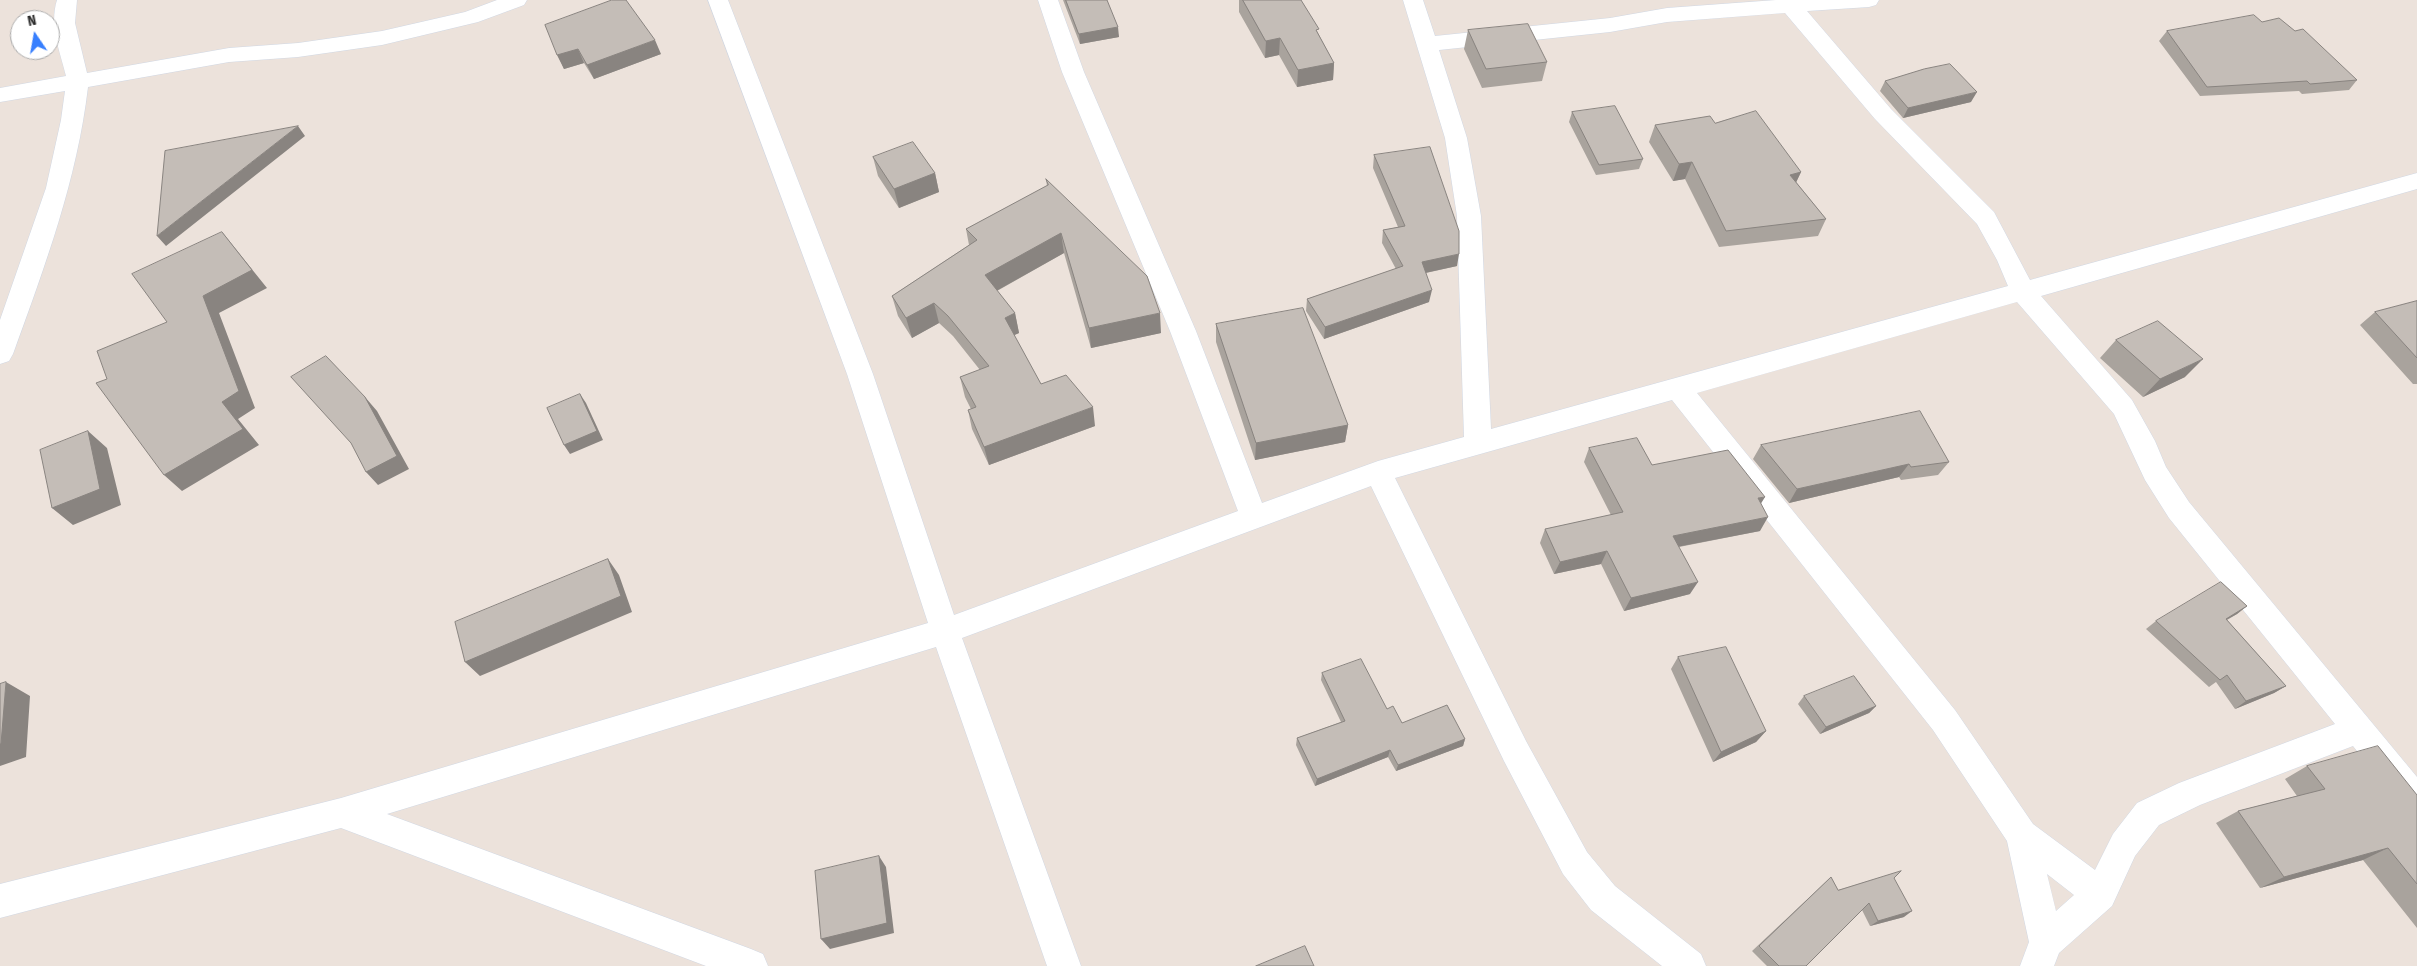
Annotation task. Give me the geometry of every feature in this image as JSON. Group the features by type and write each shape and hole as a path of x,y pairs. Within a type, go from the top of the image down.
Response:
{"street":[{"path":"0,354 45,229 69,147 78,82 67,42 64,7 66,0"},
{"path":"0,95 229,55 298,50 382,38 471,17 517,0"},
{"path":"718,0 860,374 945,631 1064,966"},
{"path":"1048,0 1073,72 1183,331 1254,517"},
{"path":"1413,0 1456,138 1469,216 1478,444"},
{"path":"1427,44 1610,25 1667,15 1788,3 1869,0"},
{"path":"1788,3 1883,114 1986,218 2009,260 2022,292 2123,407 2142,441 2155,472 2178,510 2417,801"},
{"path":"0,901 341,814 945,631 1378,472 2417,181"},
{"path":"1678,388 1944,720 2022,835 2100,894"},
{"path":"1378,472 1515,751 1575,863 1603,898 1689,966"},
{"path":"2041,954 2100,894 2124,845 2148,814 2190,794 2359,729"},
{"path":"341,814 751,966"},
{"path":"2022,835 2041,954"}],"building":[{"path":"612,0 626,0 655,40 587,65 578,49 557,55 545,25"},
{"path":"1066,0 1107,0 1118,27 1079,34"},
{"path":"1243,0 1301,0 1319,29 1316,30 1334,63 1298,70 1280,38 1266,41"},
{"path":"2254,15 2262,22 2279,18 2295,31 2303,29 2357,80 2310,84 2307,81 2207,87 2167,31"},
{"path":"1528,24 1547,62 1486,69 1468,30"},
{"path":"1950,64 1977,92 1908,108 1885,81 1924,69"},
{"path":"1615,106 1643,159 1599,165 1572,112"},
{"path":"1756,111 1801,172 1790,175 1826,219 1726,231 1692,162 1679,164 1655,125 1710,116 1715,123"},
{"path":"298,126 157,236 165,151"},
{"path":"913,142 935,173 894,189 873,157"},
{"path":"1430,147 1459,231 1459,254 1422,262 1432,290 1325,327 1307,299 1403,266 1383,230 1405,226 1374,155"},
{"path":"1046,179 1147,276 1160,313 1089,328 1061,233 985,275 1015,313 1005,318 1041,384 1066,375 1093,407 984,447 968,410 976,407 960,377 989,366 948,316 934,303 906,318 892,296 977,240 966,229 1048,185"},
{"path":"222,232 252,270 203,296 239,391 222,402 243,429 164,475 96,383 107,379 97,351 167,322 132,274"},
{"path":"2417,301 2417,358 2375,312"},
{"path":"1303,308 1348,425 1256,443 1216,324"},
{"path":"2158,321 2203,359 2160,379 2116,340"},
{"path":"326,356 365,397 397,456 366,472 351,443 291,377"},
{"path":"580,394 597,431 564,445 547,408"},
{"path":"1920,411 1949,462 1911,467 1909,464 1797,489 1761,445"},
{"path":"88,431 100,489 52,508 40,450"},
{"path":"1637,438 1652,465 1728,450 1765,497 1758,498 1768,517 1673,536 1698,582 1631,598 1607,551 1560,562 1545,529 1623,512 1589,448"},
{"path":"608,559 621,596 465,662 455,622"},
{"path":"2221,582 2247,606 2226,619 2286,686 2246,701 2227,675 2220,680 2156,621"},
{"path":"1726,647 1766,731 1721,752 1678,657"},
{"path":"1361,659 1387,709 1393,706 1402,723 1447,705 1465,739 1398,765 1390,750 1317,779 1297,738 1345,721 1322,673"},
{"path":"1854,676 1876,706 1826,727 1804,696"},
{"path":"6,682 1,744 0,744 0,684"},
{"path":"2378,746 2417,795 2417,884 2388,848 2284,877 2238,811 2325,789 2307,766"},
{"path":"879,856 887,923 821,939 815,871"},
{"path":"1901,871 1894,878 1912,911 1878,921 1869,903 1806,966 1779,966 1759,946 1831,877 1838,890"},
{"path":"1305,946 1314,966 1256,966"}]}
